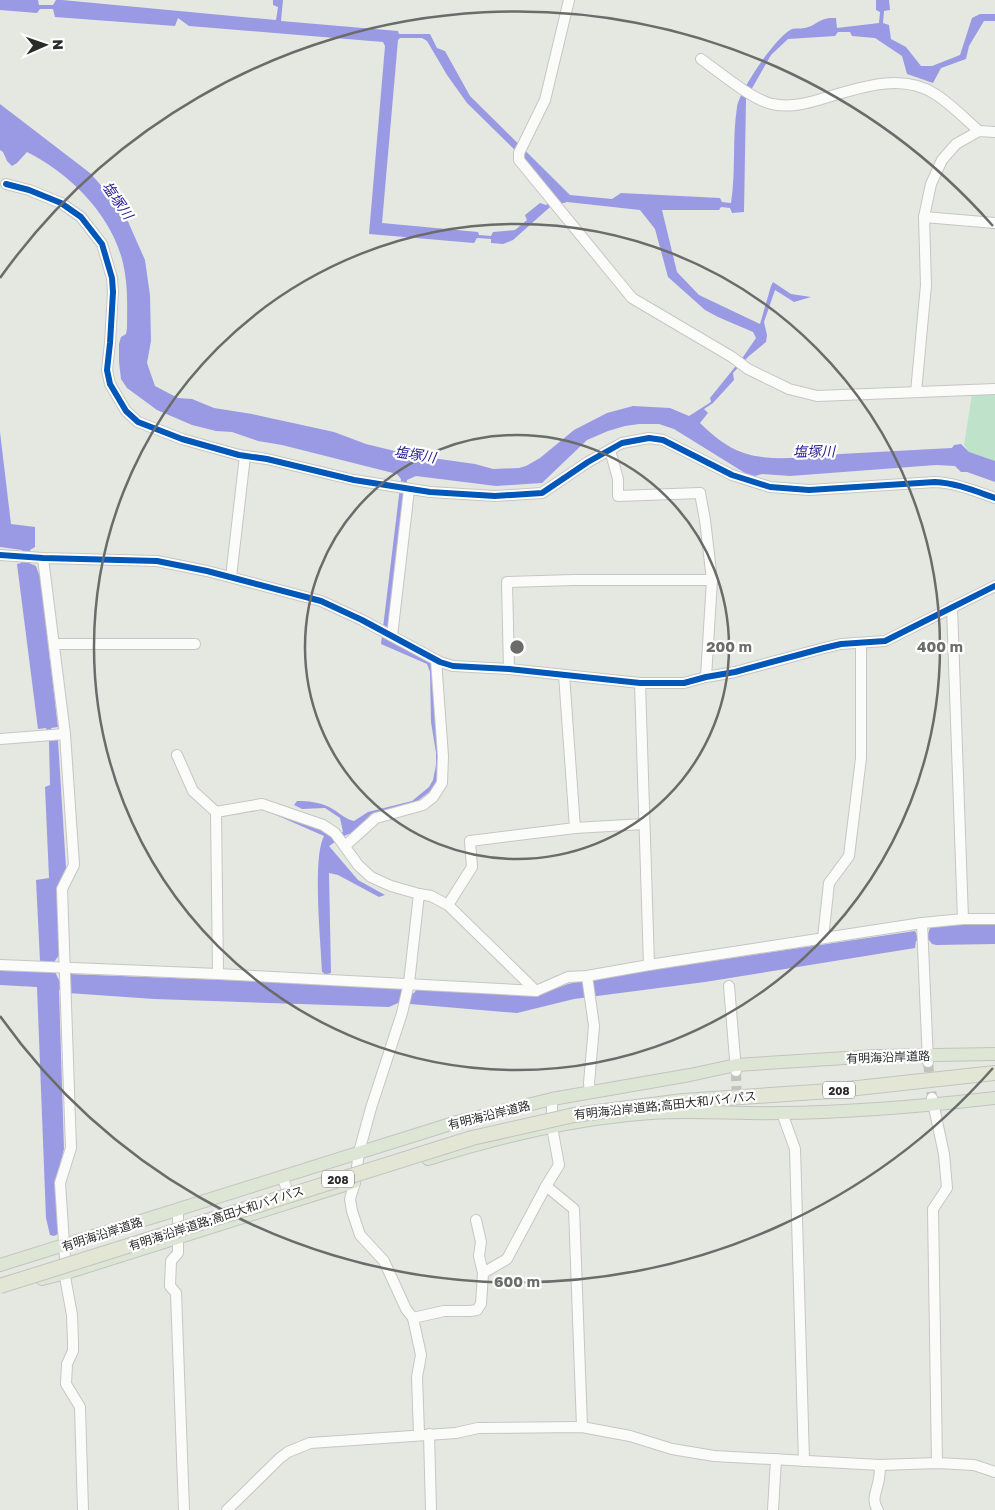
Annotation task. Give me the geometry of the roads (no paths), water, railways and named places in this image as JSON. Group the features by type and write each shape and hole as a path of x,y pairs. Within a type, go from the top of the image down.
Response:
{"highway":[{"name":"有明海沿岸道路;高田大和バイパス","path":"0,1286 472,1138 574,1115 683,1101 830,1090 995,1073"}],"main road":[{"name":"有明海沿岸道路","path":"0,1265 457,1122 552,1099 736,1068 877,1056 928,1058 995,1054"},
{"name":"有明海沿岸道路","path":"0,1293 33,1281 66,1273 463,1148 552,1127 651,1113 737,1109 782,1114 995,1098"}],"street":[{"path":"569,0 545,100 519,154 519,160 632,298 732,357 748,369 789,390 817,396 995,389"},
{"path":"701,59 745,90 774,104 801,106 878,84 916,86 937,95 979,131"},
{"path":"916,392 926,285 924,217 931,184 942,160 956,144 979,131 995,132"},
{"path":"6,184 29,190 61,203 80,217 102,244 112,278 113,292 107,370 110,384 126,411 138,422 182,439 245,456 267,459 354,480 409,490 495,496 542,493 588,462 622,443 649,438 663,440 732,475 755,484 778,488 809,490 935,482 954,485 995,498"},
{"path":"924,217 995,223"},
{"path":"610,450 618,479 618,496 700,494 712,580 706,676"},
{"path":"231,577 245,456"},
{"path":"392,636 409,490"},
{"path":"0,555 39,558 157,561 231,577 321,601 436,660 453,666 509,669 640,683 684,683 824,648 885,641 995,586"},
{"path":"39,558 54,644 74,865 62,889 71,1148 60,1183 65,1277 72,1315 73,1341 73,1351 67,1364 66,1384 80,1407 83,1510"},
{"path":"509,669 507,582 712,580"},
{"path":"952,608 963,919"},
{"path":"54,644 195,644"},
{"path":"823,938 829,882 849,856 862,746 861,644"},
{"path":"346,846 376,818 423,805 433,797 442,783 443,756 436,660"},
{"path":"564,675 575,828"},
{"path":"640,683 649,965"},
{"path":"0,739 61,733"},
{"path":"177,755 193,791 216,812 218,974"},
{"path":"216,812 262,804 323,826 335,834 358,864 371,877 391,886 431,896 448,904 536,991"},
{"path":"448,904 472,867 470,841 575,828 644,824"},
{"path":"419,894 409,983 402,1013 377,1083 358,1152 355,1182 350,1199 360,1234 384,1261 406,1309 413,1318 421,1355 417,1377 431,1510"},
{"path":"0,965 409,983 536,991 568,977 587,976 922,923 963,919 995,919"},
{"path":"922,923 928,1058"},
{"path":"587,976 594,1026 589,1083 590,1092"},
{"path":"729,986 736,1068"},
{"path":"483,1273 507,1259 559,1165 552,1127 552,1099"},
{"path":"933,1102 944,1154 947,1188 933,1209 937,1463"},
{"path":"782,1114 795,1149 804,1461"},
{"path":"282,1177 292,1202"},
{"path":"546,1186 574,1209 582,1427"},
{"path":"178,1210 178,1253 171,1261 170,1286 176,1293 184,1510"},
{"path":"413,1318 444,1311 478,1310 481,1304 483,1273 479,1256 481,1242 476,1220"},
{"path":"227,1510 280,1458 310,1443 456,1433 478,1428 582,1427 630,1436 672,1449 714,1456 880,1465 937,1463 974,1465 995,1472"},
{"path":"773,1510 776,1459"},
{"path":"878,1510 874,1500 880,1478 880,1465"}],"water":[{"path":"0,0 38,0 39,5 53,5 56,0 62,0 276,20 278,7 273,5 273,0 283,0 281,21 398,31 399,34 430,34 437,48 445,51 470,96 570,195 612,199 621,193 720,198 722,202 731,203 737,107 760,64 768,52 785,34 792,29 808,27 821,20 830,18 836,18 837,28 879,23 880,12 876,10 876,0 889,0 890,10 884,11 883,23 889,25 891,39 906,47 921,66 932,66 960,55 972,18 980,14 995,14 995,21 984,21 969,46 966,59 941,68 933,83 907,74 902,56 875,38 852,36 850,32 838,32 835,36 788,39 771,55 746,99 744,212 732,213 730,208 721,207 719,210 662,210 677,272 699,295 760,324 773,282 791,294 811,297 794,302 775,290 764,322 767,335 766,342 733,373 734,380 713,403 704,409 708,413 700,423 715,436 732,448 744,453 767,458 952,448 954,445 961,444 969,452 995,461 995,482 967,472 961,472 955,466 936,465 790,476 762,474 753,478 674,429 659,424 625,426 587,440 542,483 496,486 416,476 407,480 387,638 432,662 436,736 440,761 437,780 433,789 415,803 371,814 355,832 346,835 329,846 358,880 385,895 379,897 338,875 329,873 331,973 327,974 327,983 402,988 403,993 414,993 417,989 538,995 568,984 596,978 915,931 918,938 927,937 931,925 995,924 995,944 936,945 932,944 929,940 916,941 915,948 705,982 574,999 517,1013 398,1003 389,1007 154,999 68,993 68,989 59,990 64,1149 57,1176 58,1234 50,1235 46,1218 37,987 0,985 0,971 55,972 60,982 66,981 68,974 323,984 318,862 324,836 267,811 271,809 326,831 333,839 343,832 340,818 325,808 302,809 294,805 297,801 325,805 347,819 354,821 368,812 412,801 429,787 433,780 436,753 431,722 430,672 427,664 381,644 401,479 397,474 282,445 258,441 232,432 216,431 192,425 157,410 127,388 121,379 119,344 121,337 126,334 127,328 127,288 121,254 113,236 91,202 61,173 27,152 12,166 7,161 0,150 0,104 90,173 126,217 145,260 150,295 151,341 147,363 155,386 178,398 192,399 214,408 252,414 334,432 366,444 411,455 475,464 493,469 519,468 540,458 574,430 607,413 633,406 670,408 689,416 711,402 710,398 756,338 753,332 705,310 668,277 655,229 640,210 567,202 550,207 513,240 503,244 491,243 491,239 477,238 474,243 369,234 385,46 383,42 189,26 178,18 175,26 55,17 53,9 40,9 37,13 0,10","holes":["400,38 422,38 427,41 447,75 467,103 528,163 555,198 546,205 540,203 525,215 527,220 515,230 493,232 491,236 479,235 478,232 382,223 398,40"]},
{"path":"0,432 11,524 35,527 35,547 30,550 29,563 36,566 40,577 58,727 51,728 53,739 58,740 66,868 59,883 60,954 54,962 40,961 36,880 49,878 45,787 50,785 49,742 46,728 38,729 17,564 21,563 22,550 0,547"}],"tunnel":[{"path":"928,1062 932,1098"},
{"path":"736,1071 737,1105"}],"water label":[{"name":"塩塚川","path":"118,200"},
{"name":"塩塚川","path":"814,451"},
{"name":"塩塚川","path":"415,454"}]}
